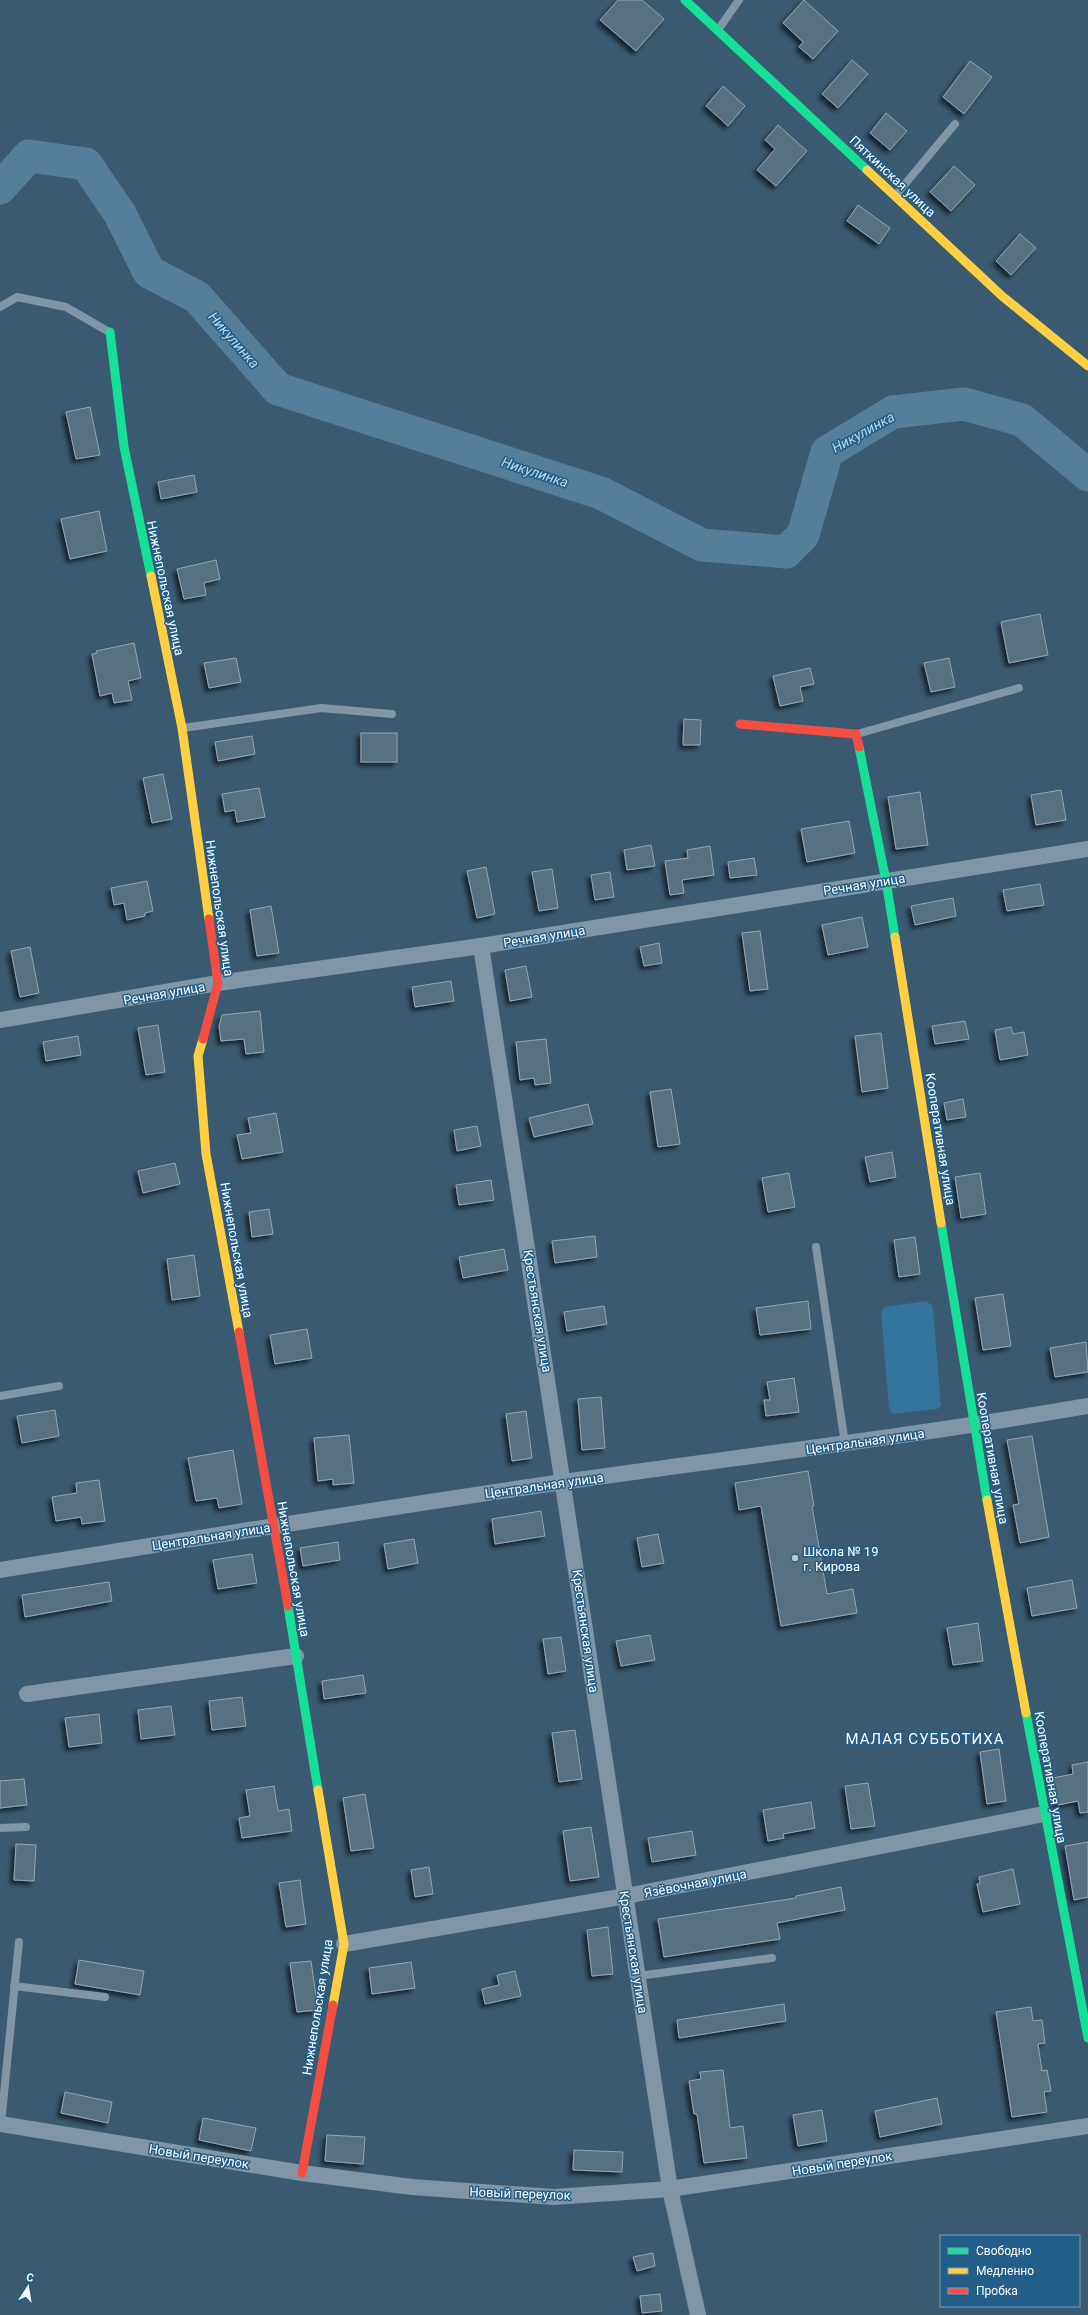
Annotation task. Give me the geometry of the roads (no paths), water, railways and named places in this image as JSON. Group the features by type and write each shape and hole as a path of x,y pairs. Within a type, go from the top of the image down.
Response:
{"street":[{"name":"Пяткинская улица","path":"685,0 1002,296 1088,366"},
{"name":"Нижнепольская улица","path":"110,332 124,447 182,728 218,984 198,1056 206,1154 274,1525 344,1944 302,2173"},
{"path":"740,724 856,734"},
{"name":"Кооперативная улица","path":"856,734 886,881 974,1426 1044,1814 1088,2038"},
{"name":"Речная улица","path":"0,1020 218,984 481,946 1088,850"},
{"name":"Крестьянская улица","path":"481,946 564,1482 670,2189 698,2315"},
{"name":"Центральная улица","path":"0,1570 274,1525 564,1482 974,1426 1088,1406"},
{"path":"27,1694 296,1656"},
{"name":"Язёвочная улица","path":"344,1944 626,1896 1044,1814"},
{"name":"Новый переулок","path":"0,2124 302,2173 412,2188 554,2197 670,2189 1088,2126"}],"lane":[{"path":"718,30 740,0"},
{"path":"895,196 954,124"},
{"path":"0,307 17,297 66,307 110,332"},
{"path":"856,734 1020,688"},
{"path":"182,728 199,724 321,708 392,714"},
{"path":"816,1246 845,1444"},
{"path":"0,1396 59,1386"},
{"path":"0,1828 26,1827"},
{"path":"0,2124 19,1942"},
{"path":"638,1976 772,1958"},
{"path":"14,1986 105,1997"}],"waterway":[{"name":"Никулинка","path":"0,188 29,156 86,164 120,214 149,272 197,297 278,389 601,493 702,545 786,552 803,535 827,452 893,412 964,404 1022,420 1088,475"}],"place":[{"name":"Школа № 19 г. Кирова","path":"795,1558"}],"district":[{"name":"МАЛАЯ СУББОТИХА","path":"925,1739"}]}
